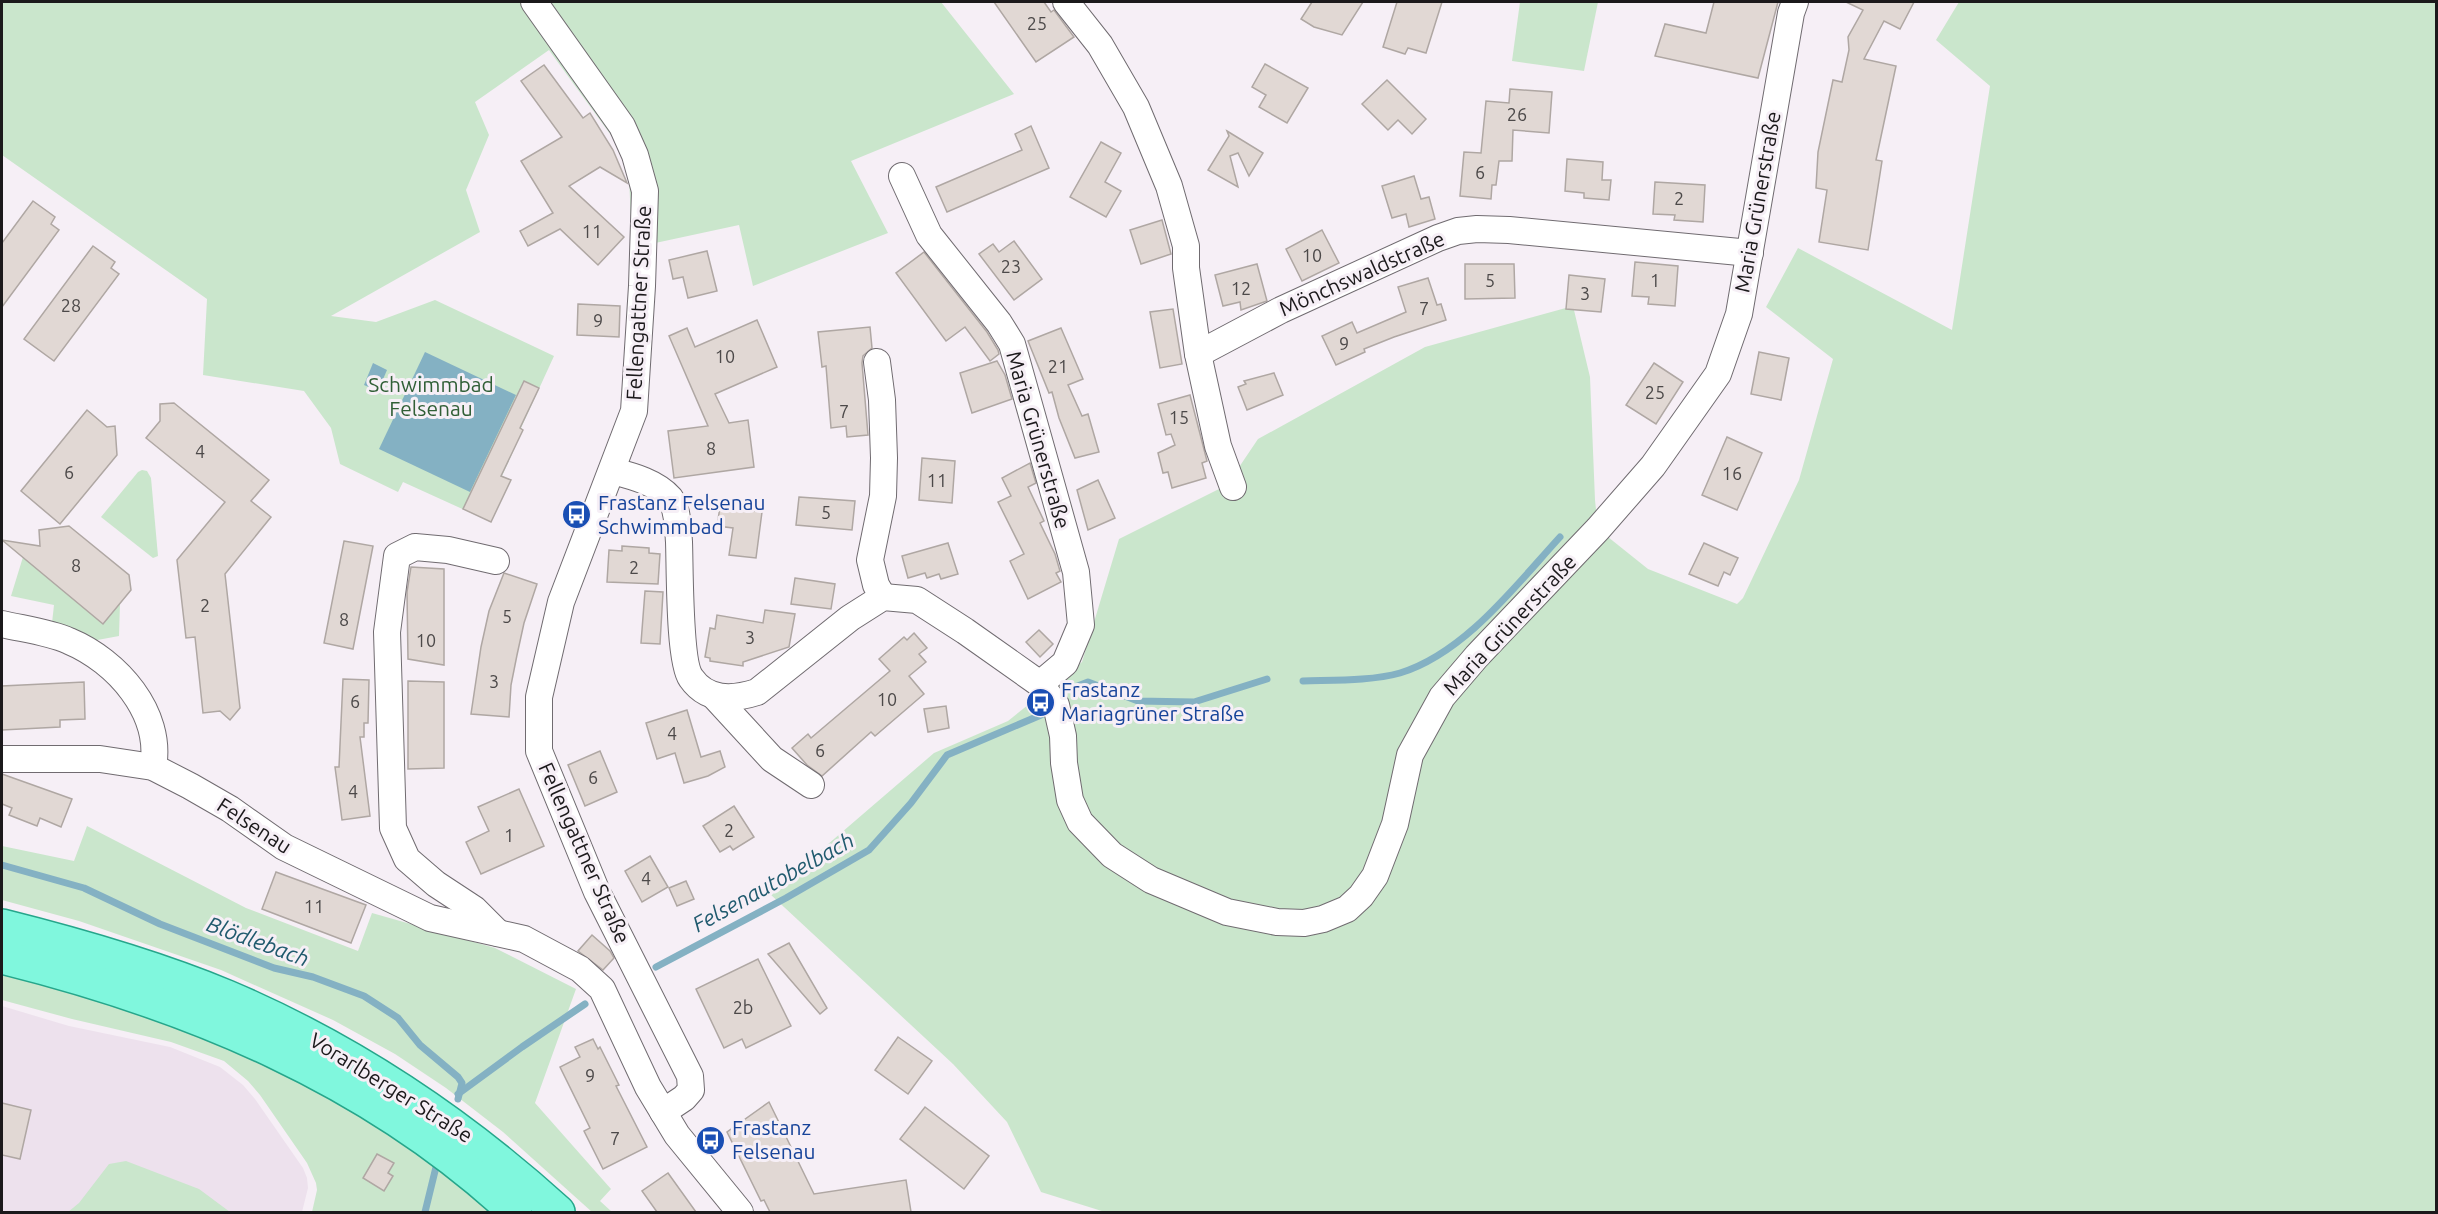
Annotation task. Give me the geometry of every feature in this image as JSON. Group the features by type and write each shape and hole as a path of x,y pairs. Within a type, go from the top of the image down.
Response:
{"main road":[{"name":"Vorarlberger Straße","path":"2,926 62,941 196,985 255,1009 327,1045 357,1062 487,1150 558,1212"},
{"name":"Vorarlberger Straße","path":"2,957 136,995 218,1025 273,1050 340,1084 433,1144 515,1212"}],"street":[{"name":"Fellengattner Straße","path":"534,2 622,126 635,155 645,191 634,411 613,471 561,602 539,697 539,751 597,892 690,1076 691,1090 684,1098 663,1112"},
{"path":"1066,2 1100,45 1136,107 1169,186 1186,246 1186,268 1198,354 1218,446 1233,487"},
{"name":"Maria Grünerstraße","path":"884,597 917,600 1040,684 1056,705 1070,800 1080,822 1112,855 1151,880 1227,912 1277,922 1304,922 1323,919 1347,909 1361,896 1375,876 1395,824 1410,755 1442,697 1477,656 1598,529 1647,473 1665,451 1718,374 1739,314 1791,13 1795,2"},
{"name":"Maria Grünerstraße","path":"902,176 929,235 999,323 1012,344 1076,572 1081,625 1065,663 1040,684"},
{"name":"Mönchswaldstraße","path":"1198,354 1281,310 1458,231 1509,230 1750,253"},
{"path":"715,697 739,698 756,692 850,618 884,597 876,585 870,560 883,496 882,400 877,362"},
{"path":"613,471 654,484 671,499 677,520 684,650 690,676 701,689 715,697 771,759 811,785"},
{"path":"496,561 448,550 415,547 397,556 387,632 393,828 407,859 436,884 474,909 498,933"},
{"path":"2,624 69,641 110,666 132,690 148,719 155,754 153,768"},
{"name":"Felsenau","path":"2,759 100,759 153,768 200,792 284,847 429,918 524,939 580,969 602,989 644,1078 663,1112 695,1159 740,1212"}],"shaded area":[{"path":"2,1006 69,1026 170,1047 220,1067 243,1085 255,1099 303,1168 308,1188 302,1212 2,1212"}],"green space":[{"path":"2,2 941,2 1014,94 851,161 888,233 753,286 739,225 632,248 629,175 621,149 549,50 475,102 489,135 466,190 480,232 331,316 376,322 435,300 554,356 502,476 511,480 491,522 403,482 398,492 340,464 331,428 304,391 203,375 207,299 2,155"},
{"path":"1520,2 1598,2 1584,71 1512,61"},
{"path":"1959,2 2436,2 2436,1212 1105,1212 1041,1192 1007,1122 953,1064 770,894 934,753 1008,721 1082,662 1119,539 1227,485 1258,439 1425,347 1573,306 1590,377 1598,529 1648,569 1737,604 1743,598 1799,480 1833,359 1766,307 1798,248 1952,330 1990,86 1936,40"},
{"path":"142,470 147,471 151,478 158,556 153,558 101,517"},
{"path":"23,557 120,603 119,636 92,641 52,623 54,605 11,596"},
{"path":"87,826 246,908 358,951 372,913 495,948 576,989 535,1103 611,1189 600,1201 612,1212 592,1212 503,1132 446,1088 395,1054 333,1020 221,970 79,921 2,900 2,846 74,861"},
{"path":"2,974 132,1009 233,1048 347,1106 424,1157 492,1212 312,1212 317,1190 307,1163 260,1095 248,1081 224,1061 171,1042 2,1000"},
{"path":"126,1161 199,1189 230,1212 68,1212 79,1203 109,1164"}],"water":[{"name":"Schwimmbad Felsenau","path":"425,352 516,395 470,492 379,449"},
{"path":"373,363 387,370 378,391 364,385"}],"building":[{"path":"994,2 1044,2 1051,12 1054,10 1074,37 1036,62"},
{"path":"1312,2 1363,2 1342,35 1314,27 1301,19"},
{"path":"1397,2 1442,2 1426,53 1408,48 1405,54 1383,47"},
{"path":"1714,2 1778,2 1758,78 1655,56 1665,24 1706,33"},
{"path":"1846,2 1914,2 1900,29 1884,21 1864,59 1896,66 1876,160 1882,161 1868,250 1819,242 1827,190 1816,188 1818,152 1833,80 1842,82 1849,50 1848,37 1863,10"},
{"path":"1265,64 1308,88 1287,123 1259,107 1266,95 1252,87"},
{"path":"544,65 583,118 590,113 613,150 627,183 600,167 569,186 624,237 598,265 560,229 528,246 520,231 553,213 521,161 562,137 521,81"},
{"path":"1387,80 1426,119 1412,134 1398,120 1388,130 1362,104"},
{"path":"1510,89 1552,92 1549,133 1513,130 1512,161 1499,161 1496,185 1492,185 1491,199 1460,196 1464,152 1481,153 1486,101 1509,103"},
{"path":"1031,126 1049,168 947,212 936,187 1022,150 1015,134"},
{"path":"1227,131 1263,153 1249,176 1238,153 1230,156 1238,187 1208,170 1229,136"},
{"path":"1101,142 1121,153 1105,182 1121,191 1106,217 1070,197"},
{"path":"1567,159 1603,162 1602,180 1611,180 1609,200 1584,198 1584,193 1565,191"},
{"path":"1414,176 1421,199 1429,197 1435,219 1409,227 1406,214 1392,218 1382,186"},
{"path":"1655,182 1705,185 1703,222 1674,220 1675,215 1653,214"},
{"path":"33,201 55,217 51,224 59,230 2,307 2,243"},
{"path":"1162,220 1171,254 1141,264 1130,230"},
{"path":"1322,230 1339,263 1302,281 1286,249"},
{"path":"1014,241 1042,279 1014,300 979,254 993,244 999,252"},
{"path":"93,246 115,262 111,268 119,274 54,361 24,339"},
{"path":"707,251 717,291 688,298 683,277 673,279 669,260"},
{"path":"924,252 987,332 998,350 999,354 990,361 965,327 946,341 896,273"},
{"path":"1635,262 1678,266 1675,306 1648,304 1649,297 1632,296"},
{"path":"1257,264 1267,301 1241,310 1240,302 1223,306 1215,275"},
{"path":"1465,264 1514,264 1515,298 1465,299"},
{"path":"1569,275 1605,279 1601,312 1566,309"},
{"path":"1428,278 1437,305 1441,304 1446,320 1364,349 1365,352 1336,365 1322,336 1352,322 1357,333 1406,312 1398,287"},
{"path":"578,304 620,306 619,337 577,335"},
{"path":"1173,309 1182,364 1160,368 1150,312"},
{"path":"757,320 777,367 715,394 729,423 748,420 754,467 674,478 668,431 708,426 669,336 687,328 695,347"},
{"path":"870,327 872,348 863,356 862,363 868,435 847,437 846,426 831,428 826,366 822,367 818,332"},
{"path":"1061,328 1083,379 1068,385 1082,416 1088,414 1099,452 1075,458 1059,418 1052,392 1049,393 1028,341"},
{"path":"1759,352 1789,358 1781,400 1751,394"},
{"path":"997,361 1005,375 1012,399 972,413 960,373"},
{"path":"1654,363 1683,382 1656,424 1626,405"},
{"path":"1274,373 1283,395 1247,410 1238,387 1246,384 1244,381"},
{"path":"524,381 539,388 520,428 523,430 501,476 511,480 491,522 463,509"},
{"path":"1190,395 1207,461 1202,463 1206,478 1172,488 1168,472 1163,473 1158,453 1175,445 1171,434 1166,435 1158,404"},
{"path":"174,403 269,480 251,501 271,517 225,574 240,708 230,720 220,711 203,713 195,637 186,638 177,560 225,502 146,438 160,421 160,404"},
{"path":"87,410 107,427 115,426 117,455 60,524 21,491"},
{"path":"1727,437 1762,453 1737,510 1702,495"},
{"path":"922,458 955,461 952,503 919,500"},
{"path":"1030,463 1036,483 1028,487 1044,521 1040,523 1055,554 1060,571 1056,573 1061,582 1028,599 1010,561 1024,554 998,502 1011,496 1002,478"},
{"path":"1098,480 1115,518 1088,530 1077,490"},
{"path":"799,497 855,501 852,530 796,525"},
{"path":"720,507 762,512 756,558 729,555 733,528 717,526"},
{"path":"69,526 129,575 131,590 103,624 2,540 40,546 39,530"},
{"path":"344,541 373,546 353,649 324,643"},
{"path":"948,543 958,574 941,579 939,574 927,578 925,573 908,578 902,556"},
{"path":"1704,543 1738,558 1730,575 1724,572 1718,586 1689,574"},
{"path":"622,546 649,548 649,553 660,554 658,584 607,582 609,550 622,551"},
{"path":"411,567 444,569 444,665 408,659 407,592"},
{"path":"504,573 537,584 524,623 517,655 511,685 509,717 471,714 489,611"},
{"path":"795,578 835,584 831,609 791,604"},
{"path":"645,591 663,592 660,644 641,643"},
{"path":"765,610 795,614 789,647 743,662 743,666 710,661 710,658 705,657 710,628 715,629 717,615 763,623"},
{"path":"1039,630 1053,644 1040,657 1026,642"},
{"path":"914,633 927,648 919,654 926,662 909,676 924,694 875,736 871,732 822,776 807,765 792,748 808,734 811,738 890,671 879,659 904,637 907,640"},
{"path":"343,679 369,680 368,723 364,723 364,737 360,737 370,816 342,820 335,767 339,767"},
{"path":"408,681 444,682 444,768 408,769"},
{"path":"84,682 85,719 60,720 60,727 2,730 2,686"},
{"path":"946,706 949,728 928,732 924,709"},
{"path":"687,710 701,757 720,751 725,767 708,776 684,783 675,753 657,759 646,723"},
{"path":"600,751 617,792 585,806 568,765"},
{"path":"2,774 72,799 61,827 40,818 37,826 9,815 12,808 2,804"},
{"path":"519,789 544,846 481,874 466,842 489,831 478,807"},
{"path":"734,806 754,837 733,850 730,846 720,852 703,826"},
{"path":"650,856 668,887 642,902 625,871"},
{"path":"276,872 366,905 351,943 262,909"},
{"path":"686,881 694,899 677,906 669,888"},
{"path":"592,935 610,951 614,958 603,970 578,951"},
{"path":"789,943 827,1008 820,1014 768,954"},
{"path":"758,959 791,1026 746,1048 742,1039 724,1048 696,989"},
{"path":"898,1037 932,1061 908,1094 875,1070"},
{"path":"593,1039 598,1049 600,1047 619,1085 616,1086 647,1147 603,1169 584,1131 590,1128 560,1067 580,1057 575,1047"},
{"path":"769,1102 814,1194 906,1180 911,1212 770,1212 764,1200 761,1201 727,1132"},
{"path":"2,1103 31,1110 20,1159 2,1155"},
{"path":"925,1107 989,1156 964,1189 900,1139"},
{"path":"377,1154 394,1163 388,1173 393,1176 384,1191 363,1178"},
{"path":"668,1173 696,1212 657,1212 642,1191"}],"waterway":[{"name":"Felsenautobelbach","path":"1303,681 1377,677 1400,673 1424,663 1468,634 1488,616 1560,537"},
{"name":"Felsenautobelbach","path":"1070,689 1088,682 1138,701 1194,702 1267,679"},
{"name":"Felsenautobelbach","path":"656,967 786,898 869,850 911,803 947,755 1041,715"},
{"name":"Blödlebach","path":"2,865 84,888 160,924 274,968 313,977 364,996 398,1018 420,1045 458,1077 462,1083 458,1099"},
{"name":"Felsenautobelbach","path":"458,1094 585,1004"},
{"name":"Blödlebach","path":"425,1212 437,1163"}],"place":[{"name":"Frastanz Felsenau Schwimmbad","path":"577,515"},
{"name":"Frastanz Mariagrüner Straße","path":"1040,702"},
{"name":"Frastanz Felsenau","path":"711,1140"}]}
